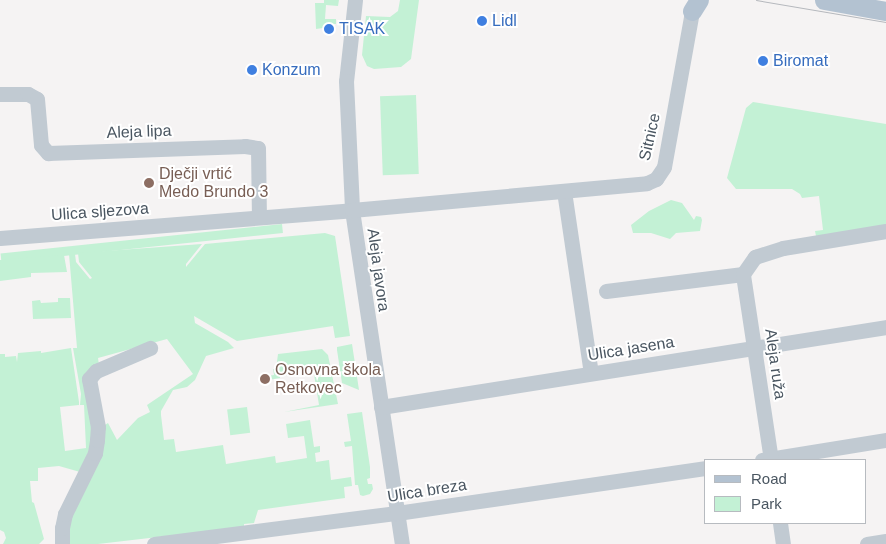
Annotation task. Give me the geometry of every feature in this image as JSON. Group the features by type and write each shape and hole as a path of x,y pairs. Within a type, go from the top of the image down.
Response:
{"main road":[{"path":"824,0 886,11"}],"street":[{"name":"Aleja javora","path":"355,0 346,81 352,210 402,544"},
{"name":"Sitnice","path":"352,210 647,183 656,179 664,167 694,4"},
{"name":"Aleja lipa","path":"0,94 28,94 38,99 41,144 48,153 245,146 258,148 259,217"},
{"path":"564,191 591,373"},
{"name":"Ulica sljezova","path":"0,238 352,210"},
{"path":"606,291 743,274 755,257 783,248 886,231"},
{"name":"Aleja ruža","path":"743,274 755,348 767,459"},
{"name":"Ulica jasena","path":"381,407 886,327"},
{"path":"62,544 62,528 65,514 95,453 98,427 88,384 89,379 96,371 150,348"},
{"path":"773,459 886,440"},
{"name":"Ulica breza","path":"154,544 397,513 704,468"},
{"path":"780,524 783,544"},
{"path":"867,544 886,541"}],"green space":[{"path":"324,0 339,0 338,6 326,5 325,19 336,19 336,24 327,24 326,34 323,28 316,29 315,3 324,3"},
{"path":"400,0 419,0 411,59 401,67 374,69 367,66 362,55 366,16 390,17 398,11"},
{"path":"416,95 419,174 383,175 380,96"},
{"path":"753,102 886,124 886,226 816,236 815,231 823,230 819,196 802,198 800,194 792,189 736,189 727,178 746,108"},
{"path":"671,200 682,203 694,220 696,216 701,217 700,231 676,233 670,239 651,233 633,233 631,225 649,211"},
{"path":"282,224 283,233 1,263 1,254"},
{"path":"325,233 335,236 350,336 335,338 333,326 237,341 194,316 195,323 228,342 234,348 206,356 195,380 187,387 173,390 161,411 161,415 164,440 174,439 176,452 223,445 226,464 275,456 276,463 307,458 304,436 288,438 286,424 310,420 314,447 320,446 320,452 315,453 316,462 329,460 331,480 351,477 352,486 344,487 345,498 258,510 254,523 244,524 244,527 98,544 67,544 64,530 102,427 108,423 117,440 138,418 150,412 147,405 193,374 167,339 98,358 99,365 95,367 94,438 80,472 59,466 38,468 38,481 30,481 32,502 34,503 44,539 39,544 3,544 6,538 4,532 0,530 0,354 5,354 5,357 16,356 17,362 18,353 41,351 41,353 71,348 79,405 60,407 65,451 86,448 84,405 80,405 81,394 73,348 77,348 69,254 75,254 76,262 90,279 92,278 79,262 78,253 202,244 186,264 186,267 205,244"},
{"path":"64,255 67,272 31,273 31,277 0,281 0,260"},
{"path":"58,298 70,298 71,318 33,319 32,301 40,300 41,303 58,302"},
{"path":"352,344 359,390 342,383 337,347"},
{"path":"322,349 328,355 338,404 284,412 319,405 313,368 280,373 280,378 262,381 261,377 274,375 273,369 276,369 278,354"},
{"path":"247,407 250,433 230,435 227,409"},
{"path":"362,412 370,467 370,478 367,479 368,484 372,484 373,489 370,494 363,496 360,495 358,485 355,485 352,446 345,447 344,442 351,441 347,414"}],"tram line":[{"path":"756,0 886,22"}],"place":[{"name":"Lidl","path":"482,21"},
{"name":"TISAK","path":"329,29"},
{"name":"Biromat","path":"763,61"},
{"name":"Konzum","path":"252,70"},
{"name":"Dječji vrtić Medo Brundo 3","path":"149,183"},
{"name":"Osnovna škola Retkovec","path":"265,379"}]}
